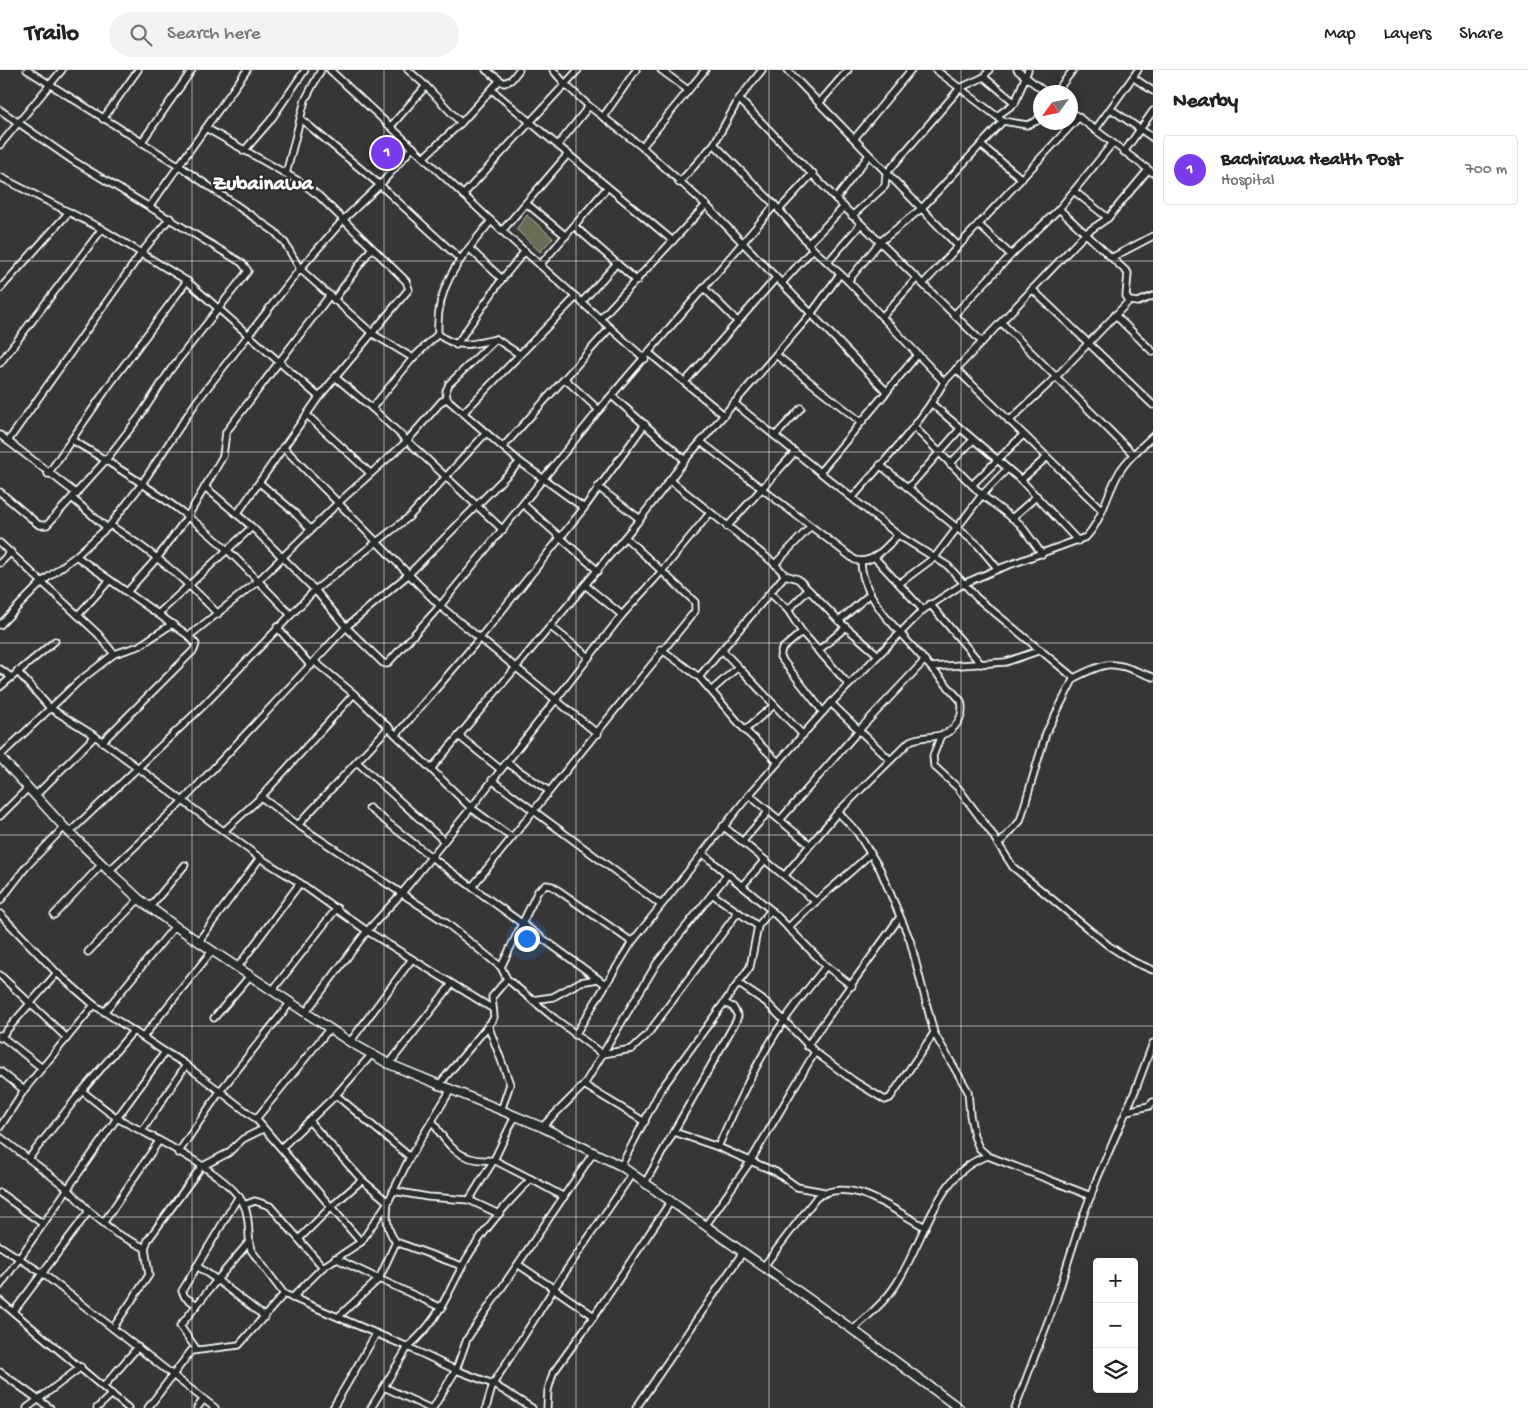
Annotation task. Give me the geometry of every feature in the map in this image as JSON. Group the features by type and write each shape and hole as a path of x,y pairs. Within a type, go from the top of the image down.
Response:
{"street":[{"path":"27,70 178,165 274,232 286,243 300,269 373,334 414,358"},
{"path":"0,145 62,70"},
{"path":"103,119 138,70"},
{"path":"141,143 192,70"},
{"path":"150,206 247,70"},
{"path":"244,151 270,121 305,70"},
{"path":"286,174 306,100 321,70"},
{"path":"330,70 502,231 645,359"},
{"path":"408,70 461,123"},
{"path":"486,70 499,81 507,82 519,70"},
{"path":"553,70 589,106 642,148 679,183 706,205 887,392"},
{"path":"463,195 578,70"},
{"path":"603,117 636,70"},
{"path":"661,70 688,90"},
{"path":"642,148 704,70"},
{"path":"679,183 714,144 739,99 762,70"},
{"path":"786,70 820,102 886,174 958,246"},
{"path":"820,102 848,70"},
{"path":"854,139 911,70"},
{"path":"936,70 1003,121 1027,124 1033,122"},
{"path":"852,216 885,186 886,174 960,88 984,77 989,70"},
{"path":"1017,70 1026,73 1038,85"},
{"path":"1062,85 1074,70"},
{"path":"1095,130 1138,70"},
{"path":"997,116 1015,103 1026,73"},
{"path":"984,77 1015,103"},
{"path":"1134,78 1153,91"},
{"path":"424,157 461,123 499,81"},
{"path":"391,126 426,86"},
{"path":"492,90 607,188 673,241"},
{"path":"739,99 813,173 852,216 982,342"},
{"path":"558,145 589,106"},
{"path":"1111,109 1153,138"},
{"path":"0,110 20,122 72,160 170,218 247,268 246,275 218,308 106,460 47,525 42,526 0,492"},
{"path":"1124,152 1138,129 1153,111"},
{"path":"852,497 914,427 932,404 944,382 1086,233 1108,218 1151,172 1079,117 924,284"},
{"path":"302,120 380,185 460,259"},
{"path":"848,281 880,242 922,208 1003,121"},
{"path":"206,128 286,174 319,196 406,282 409,289 319,397 260,484 237,514"},
{"path":"714,144 777,208 808,244 848,281 944,382"},
{"path":"955,314 1011,255 1059,209 1112,144"},
{"path":"981,145 1022,178"},
{"path":"0,626 42,582 76,556 108,526 141,485 197,401 300,269 344,219 380,185 414,147"},
{"path":"502,231 568,154"},
{"path":"836,199 869,155"},
{"path":"205,487 252,527 315,590 346,627 382,663 388,664 440,606 524,505 599,410 645,359 742,242 813,173"},
{"path":"0,177 102,229 186,281 319,397"},
{"path":"540,264 607,188"},
{"path":"1074,191 1108,218"},
{"path":"526,203 566,236"},
{"path":"600,319 706,205"},
{"path":"808,244 844,207"},
{"path":"1059,209 1113,257 1128,273 1126,296 1129,301"},
{"path":"0,289 69,212"},
{"path":"8,441 142,252 170,218"},
{"path":"372,408 414,358 438,334 439,300 460,259 492,221"},
{"path":"828,262 861,224"},
{"path":"978,224 1011,255"},
{"path":"574,226 637,281"},
{"path":"0,363 102,229"},
{"path":"1113,257 1153,236"},
{"path":"469,248 502,279"},
{"path":"127,592 158,557 188,516 226,451 226,432 278,362 371,249"},
{"path":"782,283 813,249"},
{"path":"456,345 502,279 525,251"},
{"path":"582,302 617,263"},
{"path":"432,768 640,520 685,460 811,314 840,274"},
{"path":"685,382 776,278"},
{"path":"882,317 917,278"},
{"path":"48,474 110,384 186,281"},
{"path":"704,288 738,322"},
{"path":"1032,288 1153,405"},
{"path":"464,412 576,296"},
{"path":"1129,301 1138,302 1153,296"},
{"path":"1009,421 1055,378 1129,301"},
{"path":"1115,315 1153,352"},
{"path":"1001,322 1055,378 1134,454"},
{"path":"503,447 610,328"},
{"path":"438,334 456,345 470,345 496,339 519,354"},
{"path":"496,339 449,384 446,391 447,399 520,462 545,478 584,508"},
{"path":"649,353 724,415"},
{"path":"820,472 918,354"},
{"path":"776,355 861,422"},
{"path":"956,369 1102,510"},
{"path":"335,378 372,408 444,478 503,530"},
{"path":"564,379 599,410"},
{"path":"612,396 685,460"},
{"path":"189,636 258,581 338,503 406,442 442,401 447,399"},
{"path":"734,403 898,535 948,566 964,584 1074,678"},
{"path":"932,404 1021,480 1078,541"},
{"path":"775,436 801,408"},
{"path":"307,414 370,473"},
{"path":"396,734 480,638 584,508 645,424"},
{"path":"914,427 982,495 1027,532 1042,554"},
{"path":"908,488 960,429"},
{"path":"0,901 26,867 202,707 315,590 378,543 408,517 486,433"},
{"path":"0,435 108,526 158,557 191,586 218,614"},
{"path":"972,485 1023,435"},
{"path":"575,1035 632,942 749,795 849,685 930,604 964,584 998,569 1078,541 1094,528 1120,471 1153,436"},
{"path":"72,440 106,460 188,516 228,550 290,614"},
{"path":"950,464 973,440"},
{"path":"701,442 845,554 861,562 875,558 898,535"},
{"path":"283,448 440,606 518,667 598,734"},
{"path":"727,527 795,452"},
{"path":"1021,480 1046,458"},
{"path":"109,871 183,801 346,627 409,574 477,508 520,462"},
{"path":"880,466 978,545 998,569"},
{"path":"900,583 935,557 982,495 1007,469"},
{"path":"670,480 785,574 798,579 839,622 878,655"},
{"path":"260,484 293,511 311,530"},
{"path":"598,487 640,520"},
{"path":"1012,518 1037,496"},
{"path":"524,505 598,571"},
{"path":"306,1012 368,931 402,893 471,808 622,615 662,571 710,513"},
{"path":"158,614 191,586 252,527"},
{"path":"775,564 810,527"},
{"path":"472,887 511,837 598,734 661,649 696,606 625,537"},
{"path":"0,543 78,615 114,654"},
{"path":"0,564 10,552"},
{"path":"76,556 196,642 194,650 102,742"},
{"path":"875,558 923,610"},
{"path":"785,875 809,844 838,812 890,760 916,738 941,735 958,722 964,709 961,701 900,633 870,594 865,586 861,562"},
{"path":"699,677 785,574"},
{"path":"78,615 110,580"},
{"path":"586,585 622,615"},
{"path":"788,610 808,590"},
{"path":"770,593 788,610 802,632 849,685"},
{"path":"839,622 870,594"},
{"path":"930,604 981,664"},
{"path":"172,624 139,646 114,654 50,708 0,756 28,788 109,871 139,899 175,926 350,1042 389,1064 438,1086 542,1127 621,1166 764,1266 959,1408"},
{"path":"552,627 589,657"},
{"path":"818,651 846,627"},
{"path":"277,628 313,664 354,694 471,808 511,837"},
{"path":"802,632 782,649 780,657 823,712"},
{"path":"0,687 55,641"},
{"path":"661,649 699,677 746,730 778,762"},
{"path":"722,650 803,735"},
{"path":"931,667 1006,662 1040,650"},
{"path":"780,820 860,729 925,660"},
{"path":"998,845 1020,821 1046,733 1074,678 1108,663 1120,665 1153,677"},
{"path":"712,690 738,667"},
{"path":"0,669 11,678"},
{"path":"17,671 50,708 94,736 260,858 300,882 368,931 493,1009"},
{"path":"224,831 261,797 354,694"},
{"path":"832,703 890,760"},
{"path":"746,730 774,705"},
{"path":"298,825 389,727"},
{"path":"941,735 933,756 934,766 958,788 1012,867 1109,946 1134,962 1153,970"},
{"path":"36,795 94,736"},
{"path":"459,736 500,769"},
{"path":"357,762 444,841"},
{"path":"506,762 549,792"},
{"path":"492,780 661,906"},
{"path":"0,816 28,788"},
{"path":"749,795 809,844"},
{"path":"261,797 298,825 445,922 501,966 506,978 532,1000 602,1054 632,1049 647,1035 738,912"},
{"path":"369,808 431,857 605,984"},
{"path":"743,841 769,811"},
{"path":"838,812 857,832 871,853 910,940 934,1033 968,1091 971,1124 979,1148 988,1156 1090,1196"},
{"path":"723,826 785,875 814,901"},
{"path":"702,853 771,910 826,966 852,986"},
{"path":"788,928 814,901 840,882 871,853"},
{"path":"198,942 260,858"},
{"path":"742,886 765,860"},
{"path":"54,914 102,864"},
{"path":"150,907 185,864"},
{"path":"542,1127 584,1085 657,963 728,874"},
{"path":"237,968 300,882"},
{"path":"501,966 538,891 546,885 552,886 632,942"},
{"path":"712,894 758,926"},
{"path":"88,952 139,899"},
{"path":"272,991 337,908"},
{"path":"621,1166 660,1091 739,984 753,961 758,926 771,910"},
{"path":"0,914 57,973 94,1005 186,1065 221,1090 256,1119 361,1242"},
{"path":"807,1046 900,917"},
{"path":"105,1011 175,926"},
{"path":"142,1037 212,952"},
{"path":"350,1042 412,959"},
{"path":"718,1147 736,1105 784,1021 826,966"},
{"path":"42,1068 0,1037 57,973"},
{"path":"0,974 67,1038"},
{"path":"214,1018 250,976"},
{"path":"438,1086 494,1017 492,997 506,978"},
{"path":"532,1000 553,997 580,982 598,979"},
{"path":"389,1064 452,984"},
{"path":"739,984 767,1003 807,1046 854,1082 887,1100 934,1033"},
{"path":"178,1153 221,1090 291,1002"},
{"path":"645,1183 720,1054 738,1016 733,1007 724,1003"},
{"path":"0,1127 24,1090 94,1005"},
{"path":"488,1025 510,1084 501,1111"},
{"path":"256,1119 330,1028"},
{"path":"29,1158 133,1031"},
{"path":"1014,1408 1055,1303 1090,1196 1127,1111 1153,1043"},
{"path":"0,1286 116,1118 165,1052"},
{"path":"706,1226 750,1162 815,1052"},
{"path":"281,1148 336,1095 372,1054"},
{"path":"142,1131 186,1065"},
{"path":"1,1074 24,1090"},
{"path":"584,1085 645,1122"},
{"path":"292,1298 324,1266 361,1242 388,1202 410,1157 450,1090"},
{"path":"82,1091 116,1118 142,1131 229,1184 244,1205 249,1220 251,1250 284,1294 408,1347 456,1370 493,1384 532,1408"},
{"path":"336,1095 410,1157"},
{"path":"1127,1111 1149,1106 1153,1102"},
{"path":"469,1200 494,1160 515,1116"},
{"path":"432,1120 451,1148 479,1161 494,1160 564,1197"},
{"path":"309,1121 362,1180 388,1202"},
{"path":"113,1328 149,1275 145,1248 148,1240 201,1167 228,1153 243,1139 263,1129"},
{"path":"674,1132 718,1147 776,1172 798,1187 824,1192 840,1189 855,1190 924,1227"},
{"path":"0,1138 67,1188 117,1234 145,1248"},
{"path":"104,1222 159,1141"},
{"path":"976,1159 979,1148"},
{"path":"384,1386 431,1408 456,1370 467,1339 594,1152"},
{"path":"853,1330 894,1288 924,1227 950,1184 976,1159 988,1156"},
{"path":"486,1408 493,1384 554,1287 632,1174"},
{"path":"299,1239 331,1206 362,1180"},
{"path":"371,1408 408,1347 425,1332 442,1308 462,1266 499,1214 531,1180"},
{"path":"393,1191 428,1197 469,1200 499,1214"},
{"path":"764,1266 816,1198 824,1192"},
{"path":"0,1193 43,1224"},
{"path":"197,1305 185,1297 182,1291 239,1196"},
{"path":"244,1205 255,1201 270,1206 324,1266"},
{"path":"547,1408 548,1390 553,1373 594,1316 671,1201"},
{"path":"388,1202 387,1226 389,1234 396,1242 462,1266"},
{"path":"14,1312 89,1210"},
{"path":"198,1350 180,1326 249,1242"},
{"path":"338,1318 379,1279 396,1242"},
{"path":"0,1246 42,1272 215,1408"},
{"path":"636,1408 743,1252"},
{"path":"335,1258 442,1308"},
{"path":"519,1265 594,1316"},
{"path":"197,1266 264,1317"},
{"path":"148,1408 187,1354 198,1350 239,1345 284,1294"},
{"path":"0,1301 128,1408"},
{"path":"333,1408 376,1334"},
{"path":"103,1387 138,1347"},
{"path":"27,1408 81,1367"},
{"path":"0,1372 50,1408"},
{"path":"97,1408 112,1394"},
{"path":"197,1408 204,1399"}],"green space":[{"path":"527,215 553,238 540,252 516,229"}],"place":[{"name":"Bachirawa Health Post","path":"387,153"}],"district":[{"name":"Zubainawa","path":"263,182"}]}
